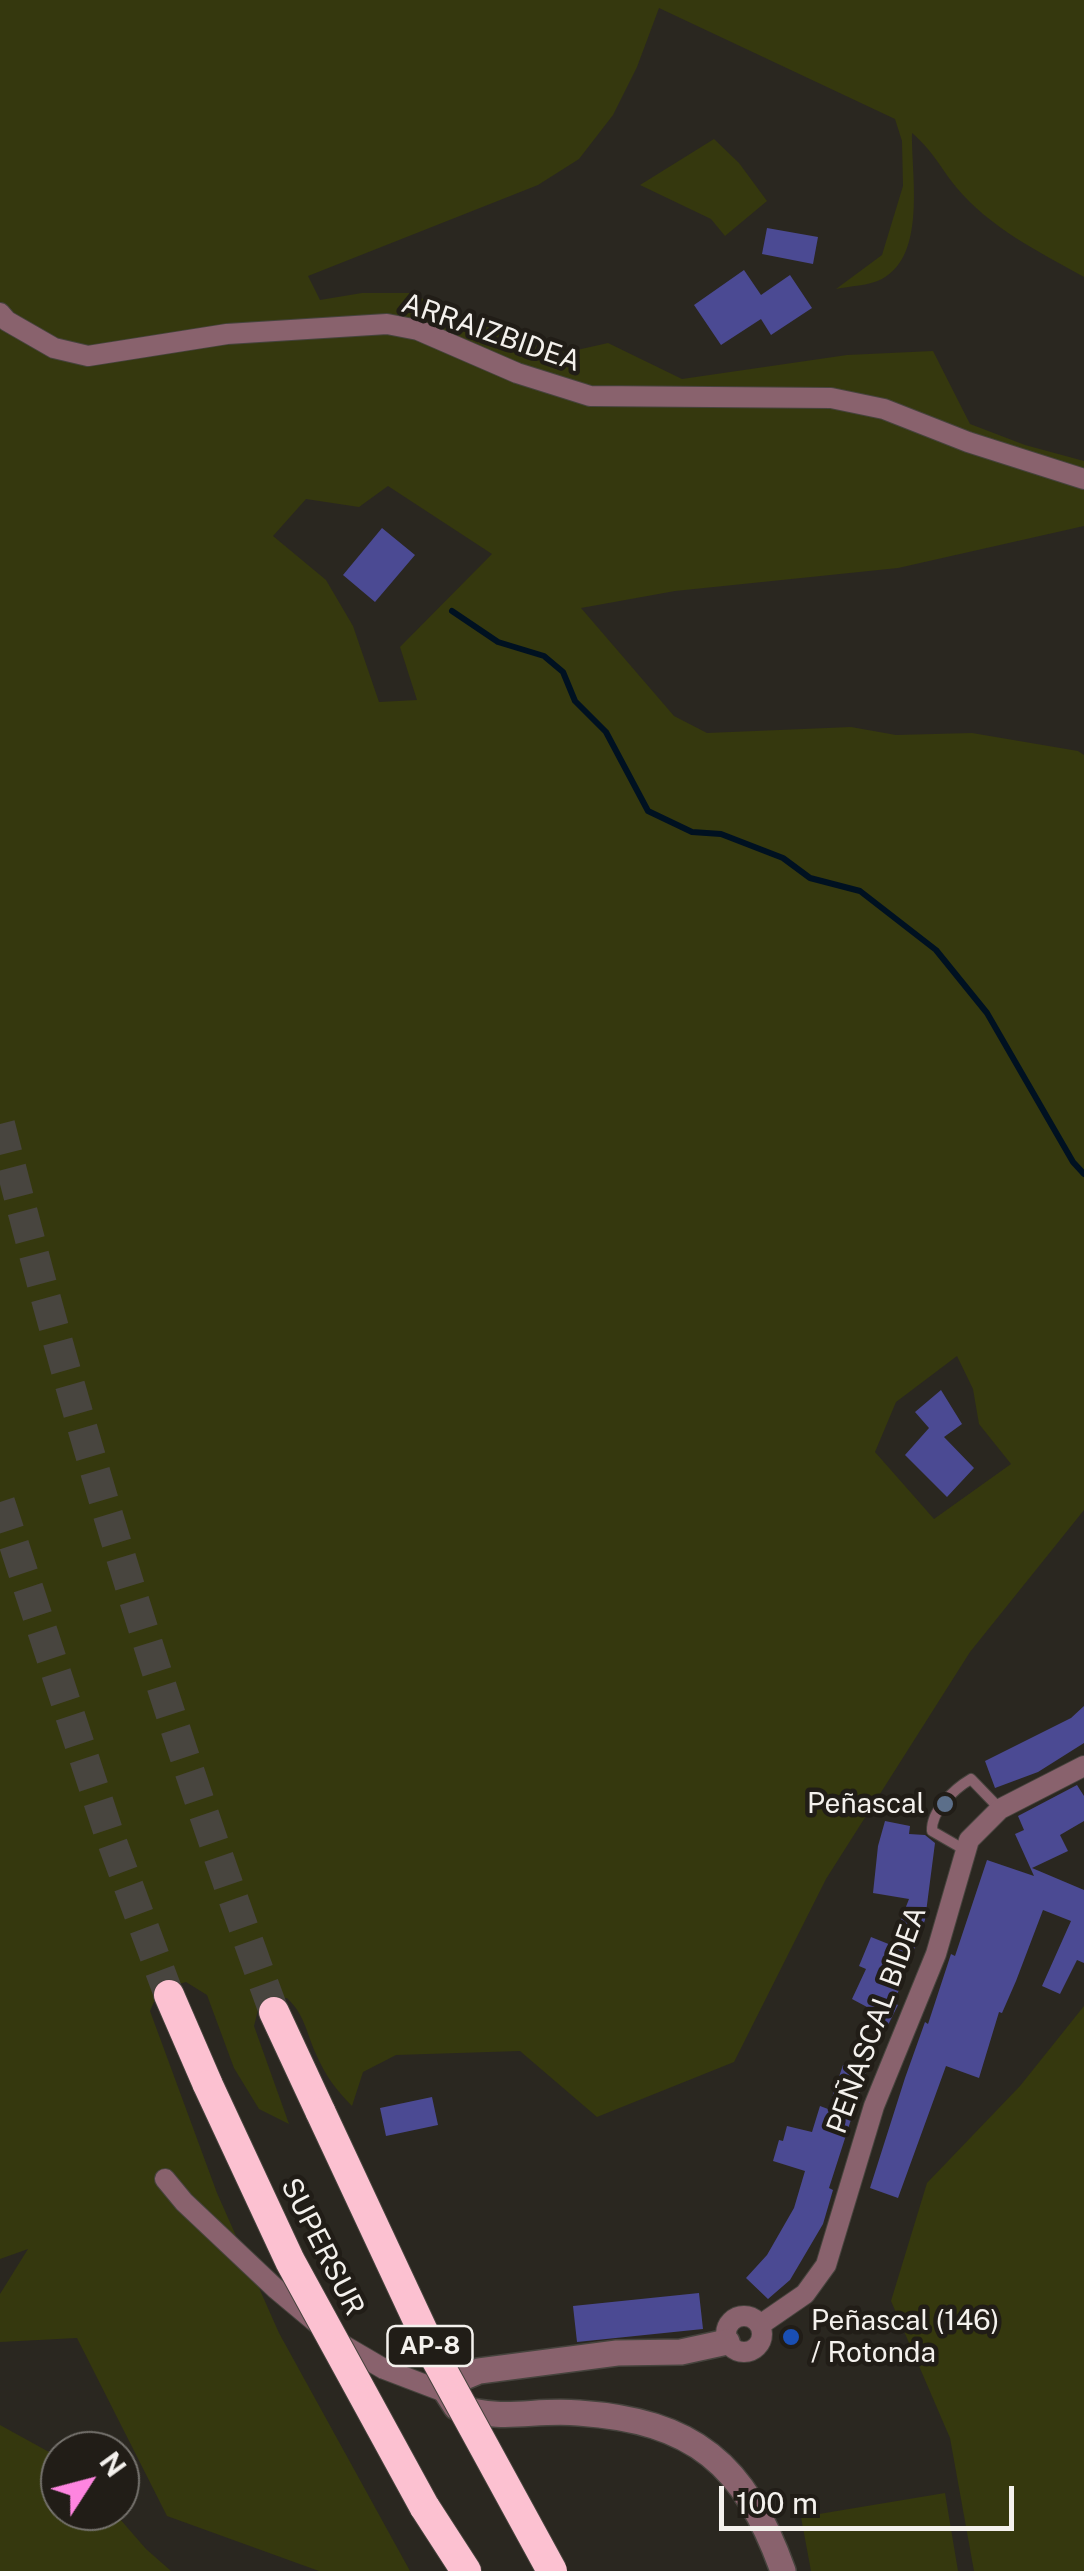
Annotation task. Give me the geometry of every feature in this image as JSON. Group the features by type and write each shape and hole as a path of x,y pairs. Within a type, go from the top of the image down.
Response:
{"highway":[{"name":"SUPERSUR","path":"169,1995 290,2261 424,2506 466,2571"},
{"name":"SUPERSUR","path":"274,2012 435,2357 552,2571"},
{"path":"424,2506 454,2571"}],"street":[{"name":"ARRAIZBIDEA","path":"0,313 54,348 88,356 228,334 386,324 418,330 516,372 590,396 831,398 884,409 968,442 1084,479"},
{"name":"PEÑASCAL BIDEA","path":"727,2342 726,2330 733,2320 751,2317 760,2325 805,2294 826,2265 874,2106 936,1954 965,1850 978,1828 1000,1809 1084,1766"},
{"path":"166,2179 184,2202 285,2298 343,2346 384,2369 448,2393 456,2407 484,2416 576,2412 662,2429 696,2444 732,2472 763,2520 783,2571"},
{"path":"448,2393 455,2381 479,2372 617,2353 682,2352 727,2342"}],"lane":[{"path":"965,1850 932,1831 932,1821 940,1808 971,1779 1000,1809"}],"green space":[{"path":"0,0 1084,0 1084,277 1016,238 984,214 912,133 914,213 906,252 896,268 882,279 836,289 882,255 903,186 902,141 895,119 659,8 637,67 613,115 579,159 538,185 308,276 320,300 362,293 409,293 529,344 568,352 608,343 682,379 847,355 933,351 970,424 1084,461 1084,526 898,568 675,591 581,608 674,716 707,733 851,727 896,735 972,733 1084,755 1084,1510 970,1652 826,1879 734,2062 597,2117 520,2051 396,2055 363,2072 352,2106 327,2075 301,2017 287,1998 268,2002 258,2010 254,2026 289,2124 259,2109 234,2068 207,1995 186,1982 159,1990 150,2011 217,2193 279,2333 410,2571 319,2571 167,2516 140,2463 140,2431 124,2431 77,2338 0,2342 0,2294 28,2249 0,2259","holes":["388,486 492,554 400,647 417,700 379,702 353,626 326,580 273,536 306,499 359,507","957,1356 973,1389 979,1424 1011,1464 934,1519 875,1452 896,1402"]},
{"path":"714,139 739,163 767,201 725,236 711,219 640,185"},
{"path":"1084,2006 1084,2571 974,2571 950,2438 891,2301 927,2183 1020,2086"},
{"path":"0,2425 40,2447 40,2531 130,2531 171,2571 0,2571"},
{"path":"945,2493 958,2571 811,2571 801,2517"}],"building":[{"path":"767,228 818,237 813,264 762,254"},
{"path":"744,270 761,295 790,275 812,308 771,335 761,319 721,345 694,305"},
{"path":"382,528 415,555 375,602 343,575"},
{"path":"941,1390 962,1424 944,1437 974,1468 947,1497 905,1455 929,1428 915,1412"},
{"path":"1084,1706 1084,1743 1038,1772 995,1788 985,1761 1071,1718"},
{"path":"1077,1785 1084,1796 1084,1821 1060,1835 1068,1851 1032,1868 1084,1890 1084,1963 1077,1960 1060,1994 1042,1986 1071,1921 1043,1910 1016,1981 1002,2013 999,2012 979,2078 946,2066 898,2198 870,2188 905,2078 951,1954 955,1956 987,1860 1034,1876 1015,1834 1024,1830 1018,1816"},
{"path":"885,1821 910,1826 909,1834 925,1835 935,1843 925,1920 894,2003 898,2005 887,2027 863,2016 867,2007 852,1999 866,1969 859,1966 871,1937 891,1945 909,1899 873,1893"},
{"path":"843,2065 866,2073 829,2188 833,2190 823,2224 790,2280 768,2299 746,2278 767,2255 794,2208 805,2171 773,2161 779,2140 783,2141 787,2126 812,2132 820,2106 828,2109"},
{"path":"432,2097 438,2125 386,2136 380,2108"},
{"path":"699,2293 703,2329 577,2342 573,2306"}],"waterway":[{"path":"452,611 498,642 544,656 563,672 575,701 606,732 648,811 692,832 721,834 783,858 810,878 860,891 936,950 987,1013 1073,1162 1084,1174"}],"tunnel":[{"path":"0,1124 125,1572 274,2012"},
{"path":"0,1502 108,1831 169,1995"}],"place":[{"name":"Peñascal","path":"945,1804"},
{"name":"Peñascal (146) / Rotonda","path":"791,2337"}]}
